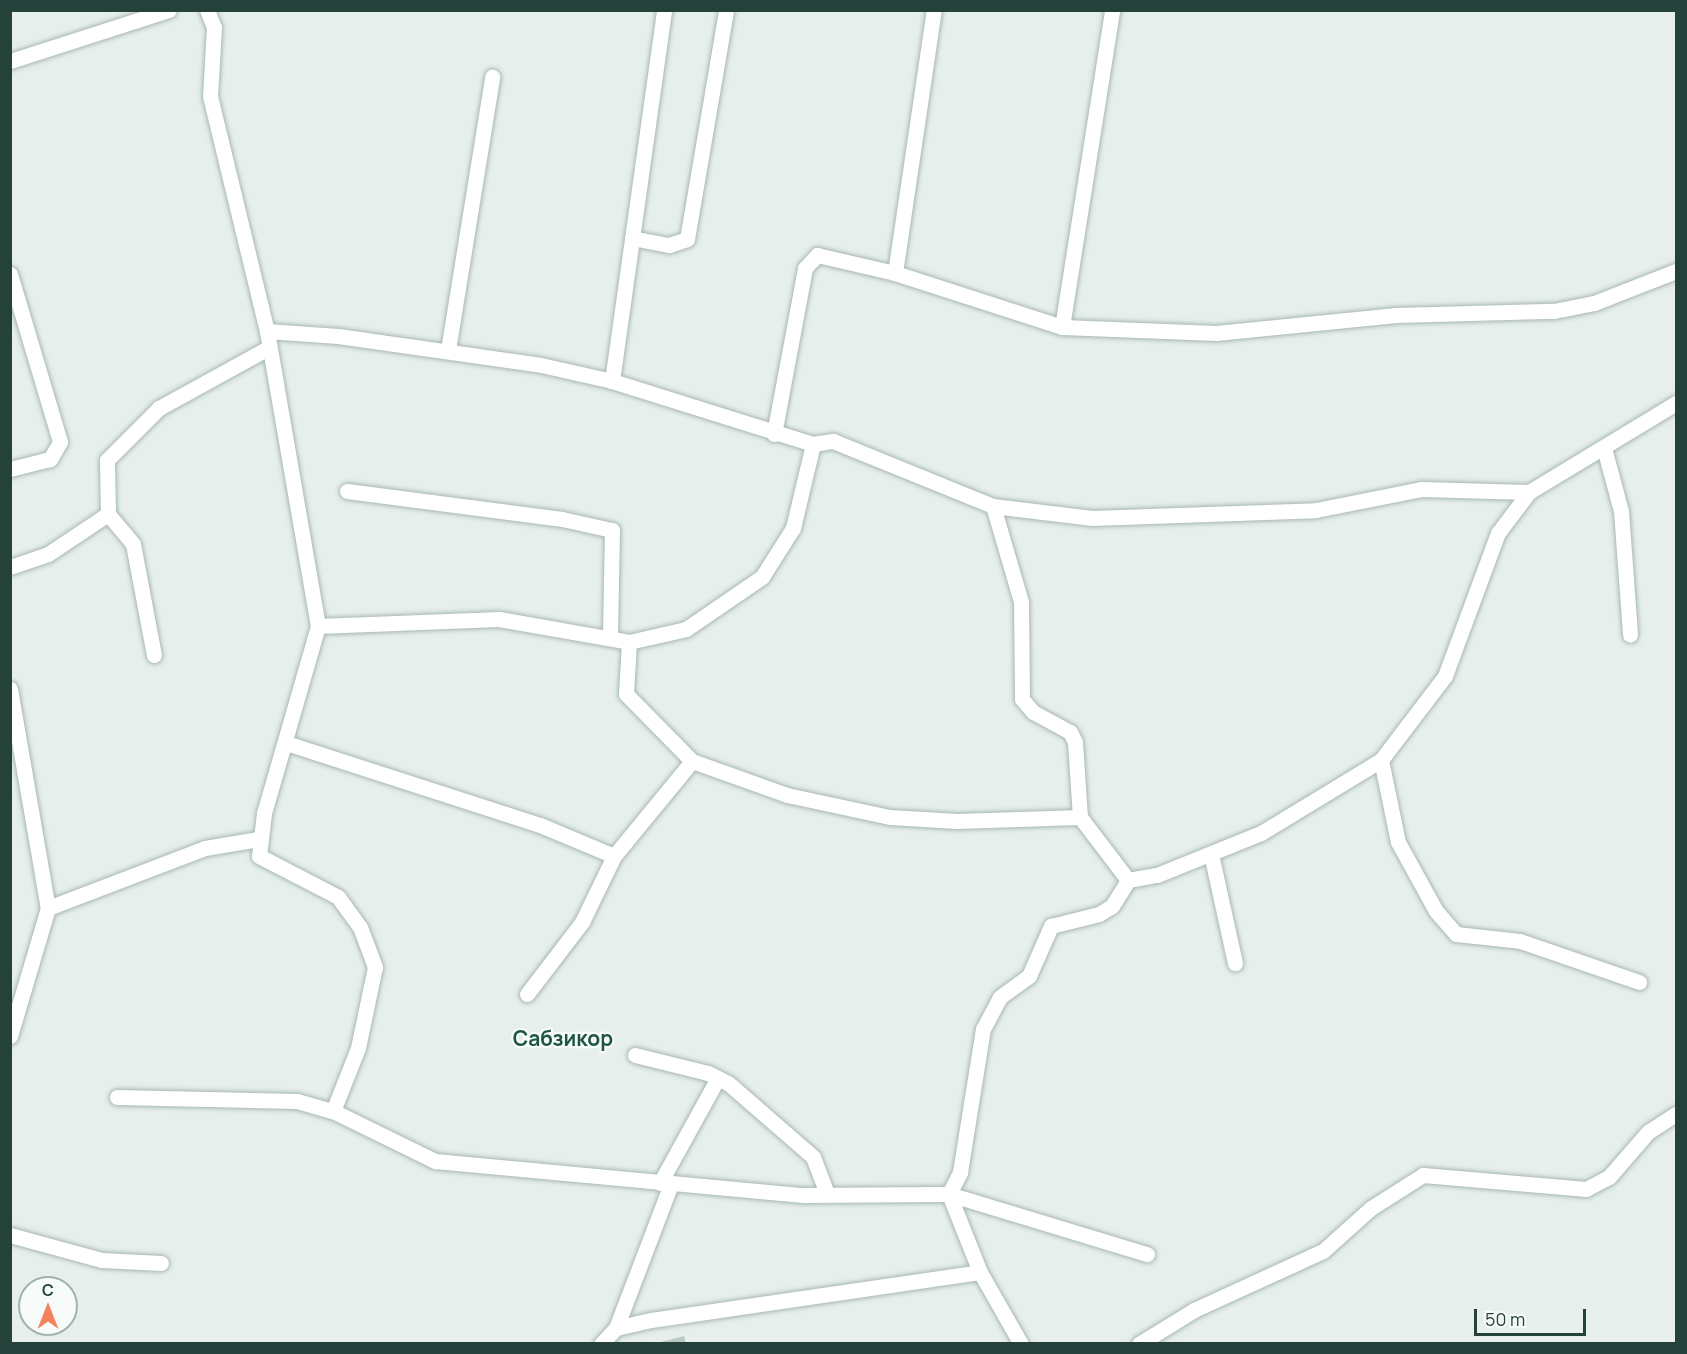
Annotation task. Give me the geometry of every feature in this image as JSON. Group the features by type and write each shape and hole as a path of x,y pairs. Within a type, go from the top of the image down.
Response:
{"street":[{"path":"10,61 169,10"},
{"path":"207,10 214,27 210,96 267,331 268,348 318,626 258,839 259,856 274,867 338,897 360,927 375,967 358,1048 333,1111"},
{"path":"612,381 664,10"},
{"path":"632,238 669,245 687,239 726,10"},
{"path":"895,273 934,10"},
{"path":"1062,327 1112,10"},
{"path":"448,350 492,77"},
{"path":"774,434 809,259 828,255 895,273 1062,327 1216,333 1396,315 1525,314 1594,303 1677,271"},
{"path":"10,274 60,442 50,459 10,470"},
{"path":"267,331 448,350 612,381 774,434 813,444 843,445 993,506 1092,518 1195,516 1316,510 1421,489 1529,492"},
{"path":"154,655 133,544 108,514 104,472 119,447 179,392 268,348"},
{"path":"1021,1344 980,1272 949,1194 960,1172 983,1029 992,1008 1029,976 1051,926 1099,914 1112,906 1128,880 1211,854 1261,832 1381,760 1445,676 1498,533 1529,492 1677,403"},
{"path":"318,626 499,619 629,642 686,629 762,577 793,528 813,444"},
{"path":"1604,448 1621,510 1630,635"},
{"path":"347,490 612,530 610,638"},
{"path":"993,506 1021,602 1023,699 1033,712 1070,732 1075,742 1080,817 1128,880"},
{"path":"10,567 48,554 108,514"},
{"path":"629,642 626,694 692,761 787,795 890,817 1080,817"},
{"path":"10,689 14,724 48,908 10,1036"},
{"path":"286,743 540,825 614,856"},
{"path":"1381,760 1398,842 1436,911 1456,934 1520,941 1639,982"},
{"path":"527,994 582,922 614,856 692,761"},
{"path":"48,908 205,848 258,839"},
{"path":"1211,854 1235,963"},
{"path":"635,1055 718,1078 813,1157 827,1194"},
{"path":"601,1344 616,1328 665,1184 718,1078"},
{"path":"117,1097 297,1101 333,1111 435,1161 665,1184 827,1194 949,1194 1147,1254"},
{"path":"1139,1344 1194,1310 1323,1251 1371,1208 1423,1175 1586,1189 1609,1177 1648,1132 1677,1114"},
{"path":"10,1235 102,1260 161,1263"},
{"path":"616,1328 980,1272"}],"building":[{"path":"684,1336 686,1344 657,1344 657,1343"}],"district":[{"name":"Сабзикор","path":"563,1038"}]}
